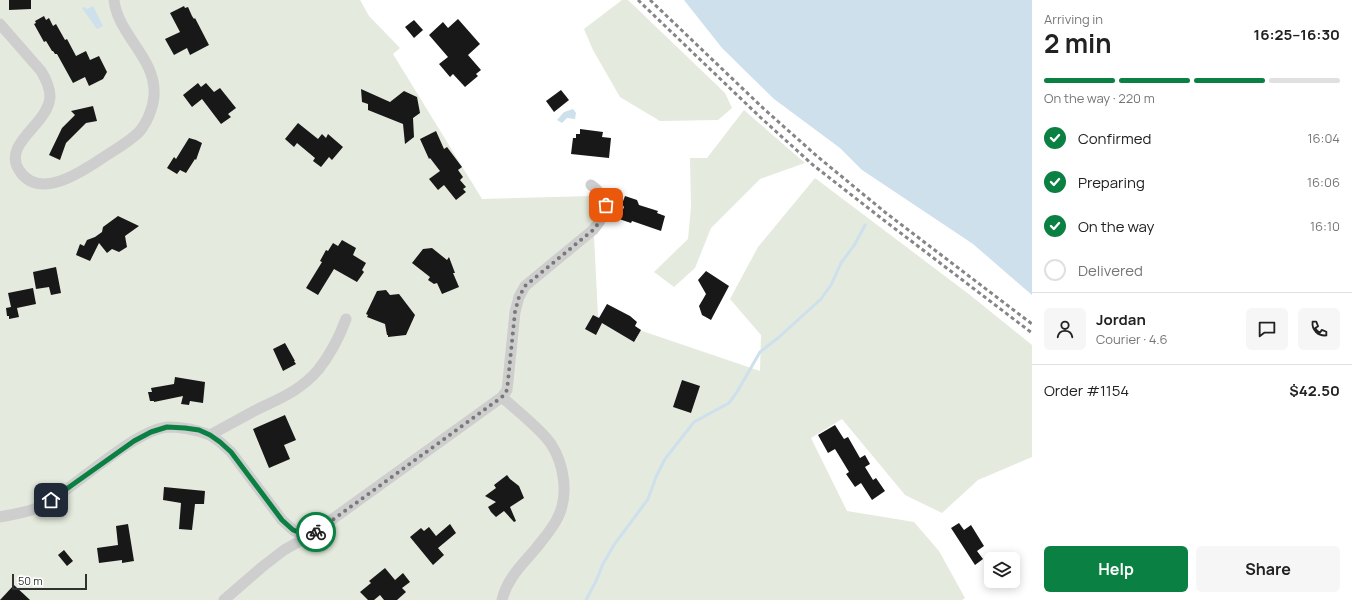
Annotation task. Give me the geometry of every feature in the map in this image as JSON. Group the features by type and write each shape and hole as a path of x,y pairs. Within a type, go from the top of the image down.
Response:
{"street":[{"path":"0,24 41,71 49,89 46,112 19,144 15,159 16,164 22,174 31,182 41,184 58,182 83,170 125,144 143,127 153,106 154,92 151,73 144,58 119,18 114,0"},
{"path":"224,600 284,550 309,536 502,397 507,390 515,312 519,297 525,286 593,230 605,213 606,205 603,197 591,184"},
{"path":"210,435 254,411 288,395 304,384 325,361 339,337 346,319"},
{"path":"502,397 551,444 558,461 564,487 564,503 558,517 549,532 509,580 502,600"},
{"path":"0,517 27,512 39,507 110,457 151,432 167,427 185,428 199,430 220,442 231,452 282,520 293,530 309,536"}],"shaded area":[{"path":"0,0 360,0 369,16 400,48 393,54 482,199 592,196 598,316 760,371 761,335 730,299 758,247 815,178 970,295 1032,345 1032,457 978,480 942,513 905,495 842,419 811,438 847,511 914,522 939,551 965,598 962,600 0,600"},
{"path":"622,0 628,0 725,93 732,108 718,120 660,121 620,97 593,50 584,29"},
{"path":"744,110 805,163 760,179 711,228 695,268 674,287 654,272 688,239 691,207 690,158 707,158"}],"water":[{"path":"684,0 1032,0 1032,295 973,244 862,170 840,148 774,99 722,48"},
{"path":"93,6 103,26 97,29 82,8 85,7 87,9"},
{"path":"573,109 576,113 575,119 567,118 562,123 557,120 564,112"}],"building":[{"path":"9,0 31,0 31,9 9,10"},
{"path":"184,6 185,8 188,7 209,45 190,55 187,48 174,55 165,39 180,32 170,13"},
{"path":"44,16 46,20 49,18 53,26 56,24 65,40 67,39 76,56 86,51 90,60 99,56 107,72 103,79 89,86 85,77 73,83 57,54 52,51 46,41 44,42 34,24 36,23 35,21"},
{"path":"458,19 480,44 468,55 481,70 476,74 478,76 465,87 453,74 450,77 439,64 448,57 429,35 443,22 448,28"},
{"path":"414,20 423,30 414,38 405,27"},
{"path":"198,83 201,87 206,83 214,92 220,88 236,108 228,114 231,117 221,124 202,99 192,107 183,95"},
{"path":"361,89 390,102 404,91 417,97 420,113 413,118 414,137 405,144 403,124 368,110 368,104 362,102"},
{"path":"561,90 569,100 554,112 546,101"},
{"path":"93,106 97,121 86,123 66,143 60,160 49,155 62,128 75,115 71,111"},
{"path":"298,123 318,139 322,134 326,138 328,134 343,147 332,160 329,157 321,167 313,161 315,158 297,143 294,147 285,139"},
{"path":"580,129 603,132 602,137 611,138 609,158 571,154 573,138 576,138 576,134 580,134"},
{"path":"436,131 444,149 447,147 462,167 458,170 463,177 460,180 466,187 463,189 466,192 456,200 444,185 438,190 429,179 440,171 430,158 429,159 420,139"},
{"path":"189,138 202,143 196,160 195,159 186,173 180,170 177,174 167,168 174,157 176,159"},
{"path":"625,196 637,200 639,205 658,211 657,213 665,216 661,231 632,221 631,223 619,219 624,207 622,204"},
{"path":"118,216 139,226 125,236 127,247 119,252 112,249 107,253 99,243 90,261 76,255 80,244 84,246 87,240 102,232 103,227"},
{"path":"342,240 356,248 353,255 366,263 362,270 364,272 357,282 334,269 318,295 306,288 322,262 320,261 326,250 328,251 333,243 338,246"},
{"path":"432,248 447,260 449,257 455,273 453,273 459,287 442,294 437,283 434,284 428,280 430,277 412,263 423,249"},
{"path":"56,267 61,293 51,295 49,287 36,289 33,272"},
{"path":"706,271 729,286 711,320 702,315 699,306 706,294 698,280"},
{"path":"33,288 36,304 17,308 19,317 9,319 6,308 11,307 8,293"},
{"path":"386,290 390,295 399,294 415,315 406,335 388,337 385,324 367,317 368,315 366,314 377,291"},
{"path":"607,304 630,316 637,322 635,326 641,330 634,342 602,323 596,335 585,329 593,315 599,318"},
{"path":"285,343 296,364 283,371 273,349"},
{"path":"175,377 205,382 203,403 190,401 189,405 181,404 183,396 154,402 150,401 148,392 152,392 151,388 174,384"},
{"path":"682,380 700,386 691,413 673,407"},
{"path":"285,415 296,440 284,445 290,459 269,468 253,429"},
{"path":"835,425 844,439 848,437 860,458 865,455 870,464 865,467 873,480 876,478 885,491 872,500 861,483 855,487 846,474 849,472 835,449 828,453 818,435"},
{"path":"507,475 519,486 524,498 510,507 516,521 514,522 504,511 496,517 488,507 496,502 485,496 496,488 494,485"},
{"path":"164,487 205,491 204,504 195,504 192,530 179,529 181,503 163,500"},
{"path":"959,523 964,530 971,525 984,546 977,551 983,559 975,565 951,528"},
{"path":"128,524 134,561 122,563 122,560 99,563 97,548 118,545 116,526"},
{"path":"450,524 456,533 438,548 444,555 433,565 410,537 421,528 424,531 429,527 436,536"},
{"path":"64,550 73,561 67,566 58,555"},
{"path":"385,568 395,580 403,573 410,582 402,588 406,592 397,600 384,600 380,595 374,600 368,600 360,592 371,583 369,581"},
{"path":"14,585 30,600 0,600"}],"waterway":[{"path":"586,600 614,545 648,499 656,477 665,459 694,422 729,403 760,352 778,338 821,299 831,285 841,263 855,244 865,225"}],"railway":[{"path":"638,0 760,117 813,165 1032,333"},
{"path":"650,0 764,109 818,157 886,213 1032,324"}],"way so far":[{"path":"316,532 502,397 507,390 515,312 519,297 525,286 593,230 605,213 606,205"}],"route":[{"path":"51,500 134,441 151,432 167,427 185,428 199,430 210,435 231,452 282,520 293,530 309,536 316,532"}]}
